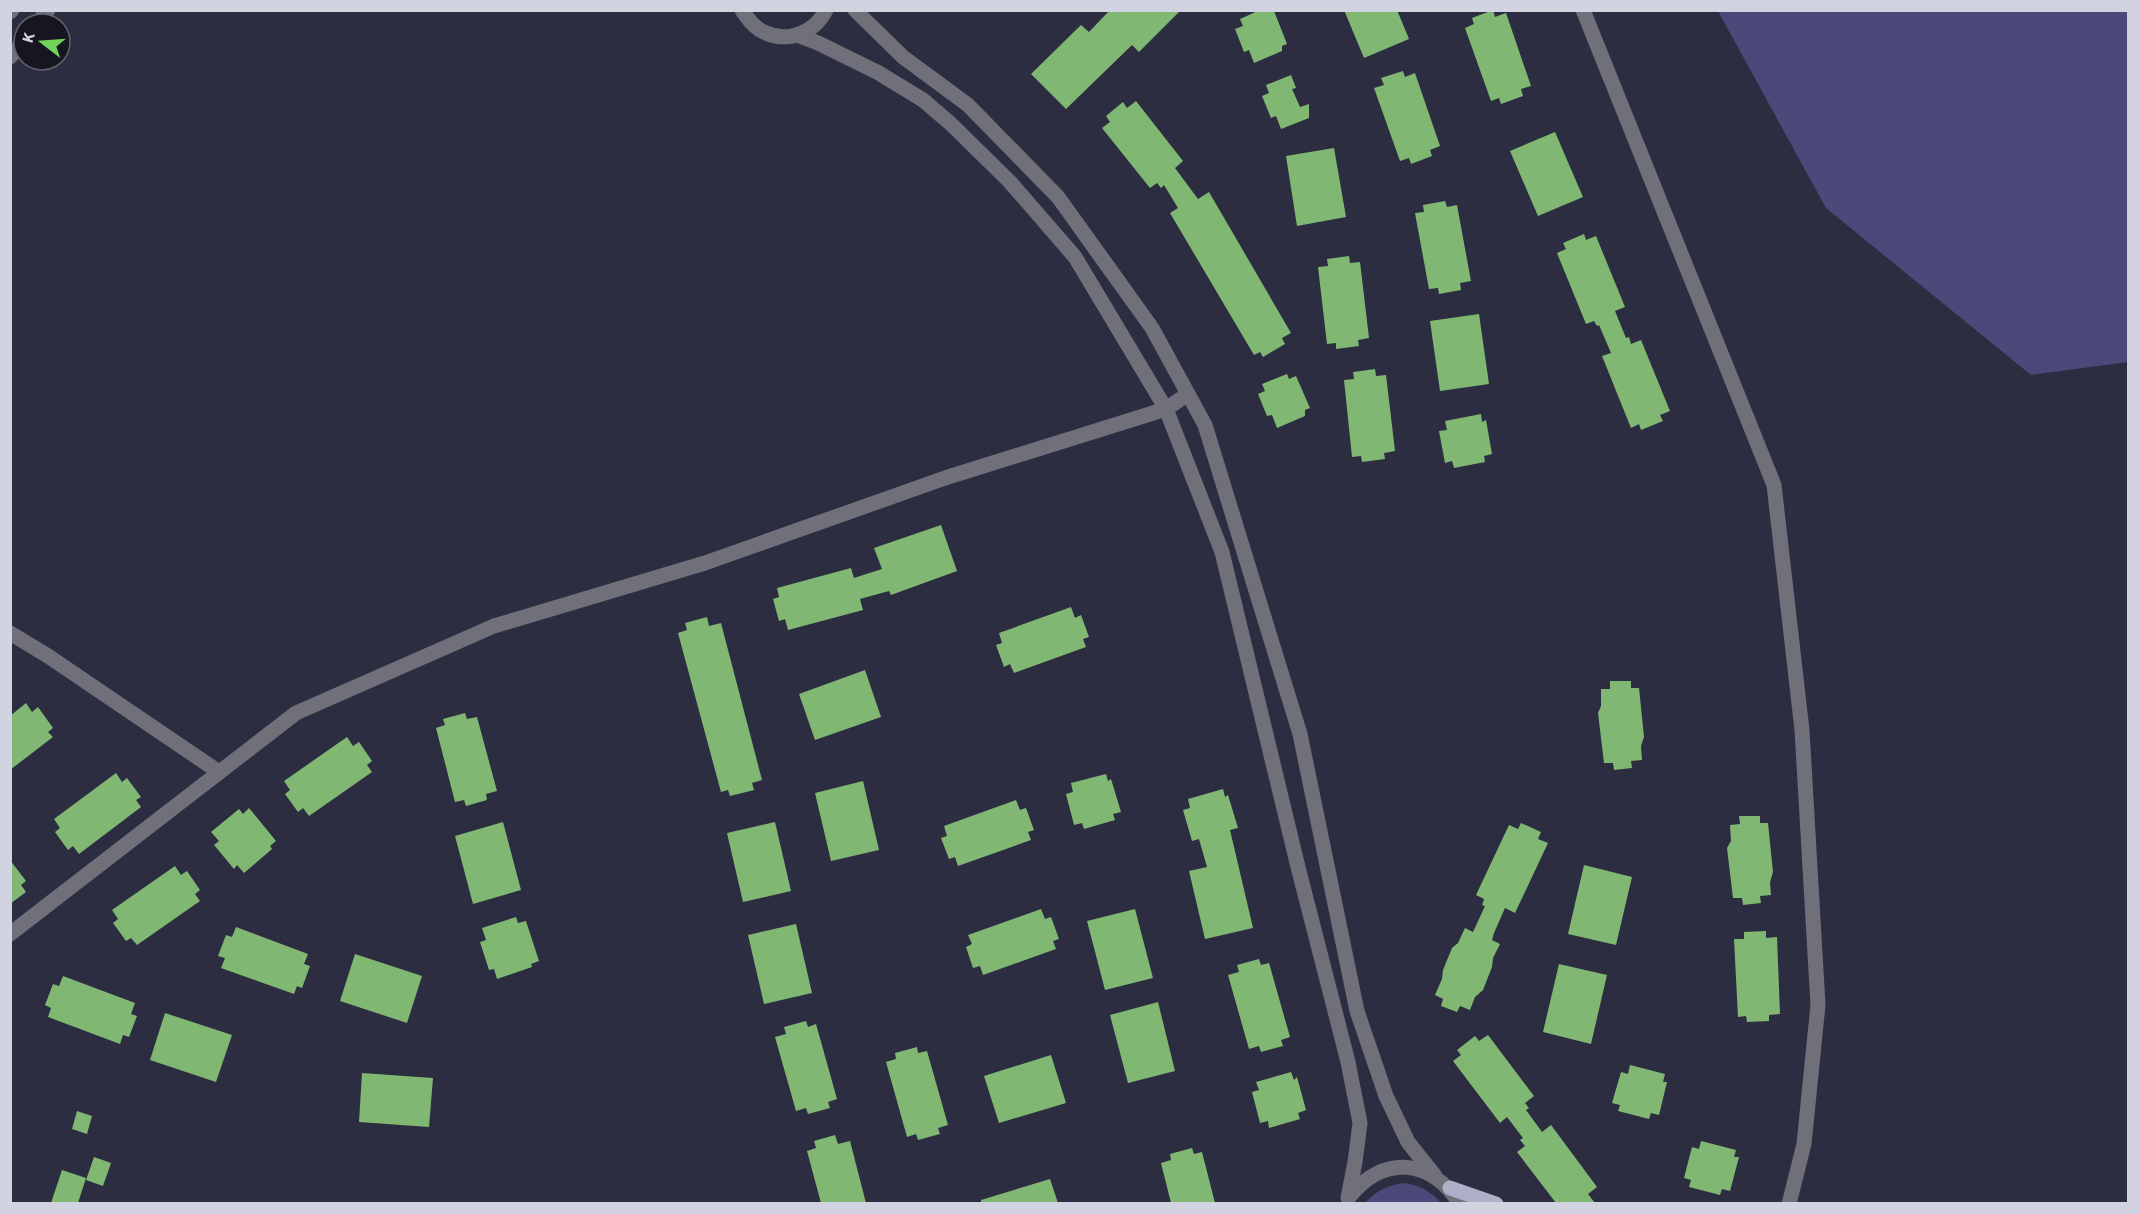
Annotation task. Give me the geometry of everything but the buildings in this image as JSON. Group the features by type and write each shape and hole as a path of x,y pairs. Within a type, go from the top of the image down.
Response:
{"main road":[{"path":"1450,1188 1496,1203"}],"street":[{"path":"742,11 752,24 765,33 781,37 797,35 811,29 823,17 826,10"},
{"path":"855,10 903,57 968,105 1058,197 1152,328 1205,425 1300,734 1357,1011 1386,1096 1408,1142 1435,1176 1450,1188 1460,1203"},
{"path":"1583,10 1774,485 1802,730 1818,1005 1804,1144 1789,1203"},
{"path":"797,35 877,72 922,100 951,124 1010,182 1075,257 1166,409 1222,552 1348,1062 1360,1123 1347,1201"},
{"path":"10,934 296,713 494,626 705,562 945,478 1166,409 1188,394"},
{"path":"10,633 48,656 219,772"},
{"path":"1347,1201 1360,1183 1377,1172 1396,1167 1416,1168 1435,1176"}],"shaded area":[{"path":"1718,11 2128,11 2128,362 2031,375 1826,208"},
{"path":"1403,1183 1424,1189 1441,1203 1365,1203 1382,1190"}]}
